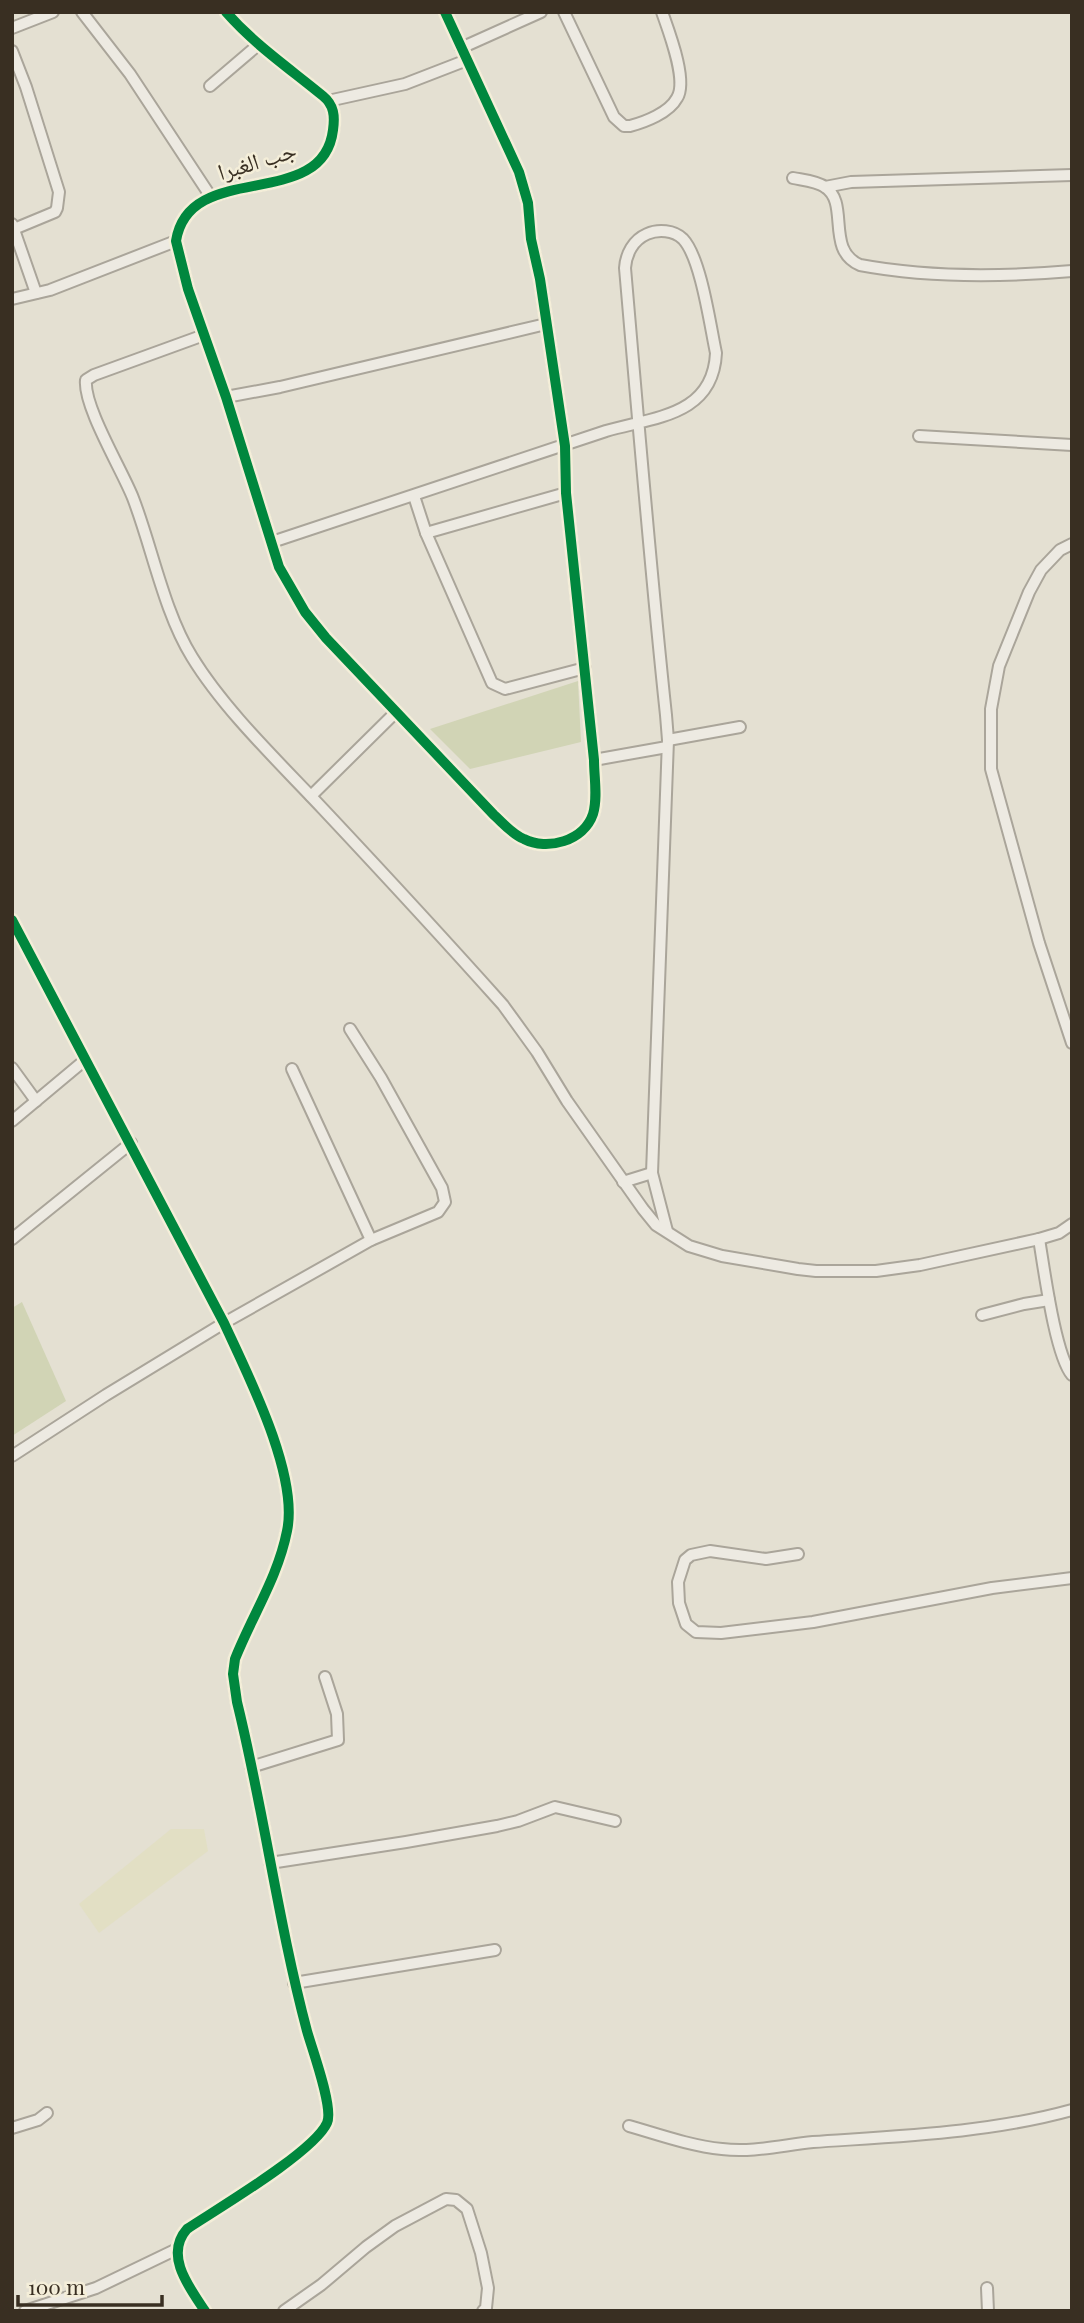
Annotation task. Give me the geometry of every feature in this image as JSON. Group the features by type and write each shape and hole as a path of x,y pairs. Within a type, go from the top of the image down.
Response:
{"street":[{"path":"12,28 53,12"},
{"path":"82,12 130,74 211,197"},
{"path":"226,12 258,45 328,101 405,84 467,60"},
{"path":"12,299 36,293 176,241 188,289 226,397 279,567 305,612 333,646 502,823 533,843 552,844 566,841 580,832 588,824 595,804 594,760 566,494 565,446 531,239 528,203 523,182 444,12"},
{"path":"461,48 541,12"},
{"path":"564,12 614,117 624,126 630,126 663,111 674,102 681,88 680,75 662,12"},
{"path":"210,86 258,45"},
{"path":"12,51 59,192 55,212 13,227 36,293"},
{"name":"جب الغبرا","path":"176,241 177,233 190,213 211,197 242,186 272,183 307,171 321,157 332,137 334,112 328,101"},
{"path":"793,178 825,187 851,181 1072,175"},
{"path":"825,187 836,205 843,251 852,262 860,265 955,275 1072,271"},
{"path":"272,542 606,431 639,424 669,415 685,407 706,388 715,366 716,352 697,268 687,244 677,234 655,232 642,237 629,250 626,259 639,424 667,744 652,1173 667,1231"},
{"path":"226,397 546,324"},
{"path":"204,335 94,374 86,380 85,390 133,497 179,633 190,655 222,697 310,796 503,1005 623,1182 656,1225 689,1246 723,1256 816,1271 876,1271 920,1265 1039,1239 1059,1233 1072,1224"},
{"path":"919,436 1072,445"},
{"path":"426,533 566,494"},
{"path":"414,496 426,533 494,686 505,689 585,668"},
{"path":"1072,544 1060,550 1041,570 1029,592 999,666 991,709 990,769 1040,943 1072,1042"},
{"path":"310,796 396,712"},
{"path":"594,760 740,727"},
{"path":"12,920 224,1323 272,1437 290,1500 288,1530 276,1569 233,1668 237,1702 294,1983 327,2100 328,2121 319,2135 301,2151 187,2229 179,2238 177,2249 185,2280 205,2311"},
{"path":"12,1455 224,1323 371,1240 438,1212 444,1206 442,1188 381,1078 350,1030"},
{"path":"12,1121 85,1060"},
{"path":"12,1068 36,1101"},
{"path":"292,1069 371,1240"},
{"path":"12,1238 131,1143"},
{"path":"623,1182 652,1173"},
{"path":"1039,1239 1049,1300 1064,1364 1072,1375"},
{"path":"982,1315 1049,1300"},
{"path":"798,1554 766,1559 710,1551 691,1555 685,1560 678,1582 679,1603 686,1624 696,1632 721,1633 813,1622 992,1588 1072,1578"},
{"path":"251,1767 338,1740 337,1714 325,1677"},
{"path":"270,1863 497,1826 555,1807 615,1821"},
{"path":"294,1983 495,1950"},
{"path":"629,2126 724,2150 971,2128 1028,2120 1072,2110"},
{"path":"12,2128 38,2120 47,2113"},
{"path":"284,2311 321,2286 394,2226 446,2199 456,2200 467,2209 481,2253 488,2288 486,2308 483,2311"},
{"path":"25,2311 96,2288 177,2249"},
{"path":"987,2288 988,2311"}],"shaded area":[{"path":"171,1829 204,1829 208,1851 99,1933 79,1904"}],"green space":[{"path":"578,681 581,742 470,769 430,729"},
{"path":"22,1302 66,1401 12,1436 12,1308"}],"cycle path":[{"path":"226,12 260,46 327,99 334,115 333,130 324,155 306,171 205,200 186,216 176,241 188,289 226,397 279,567 305,612 326,638 494,815 524,839 543,844 554,843 564,841 582,831 593,814 596,794 566,493 565,446 540,279 531,239 528,203 519,172 445,12"},
{"path":"12,920 224,1323 258,1397 279,1454 286,1482 289,1508 283,1548 235,1659 233,1674 288,1949 307,2031 325,2092 328,2115 327,2123 304,2149 187,2229 178,2249 178,2260 186,2281 205,2311"}]}
